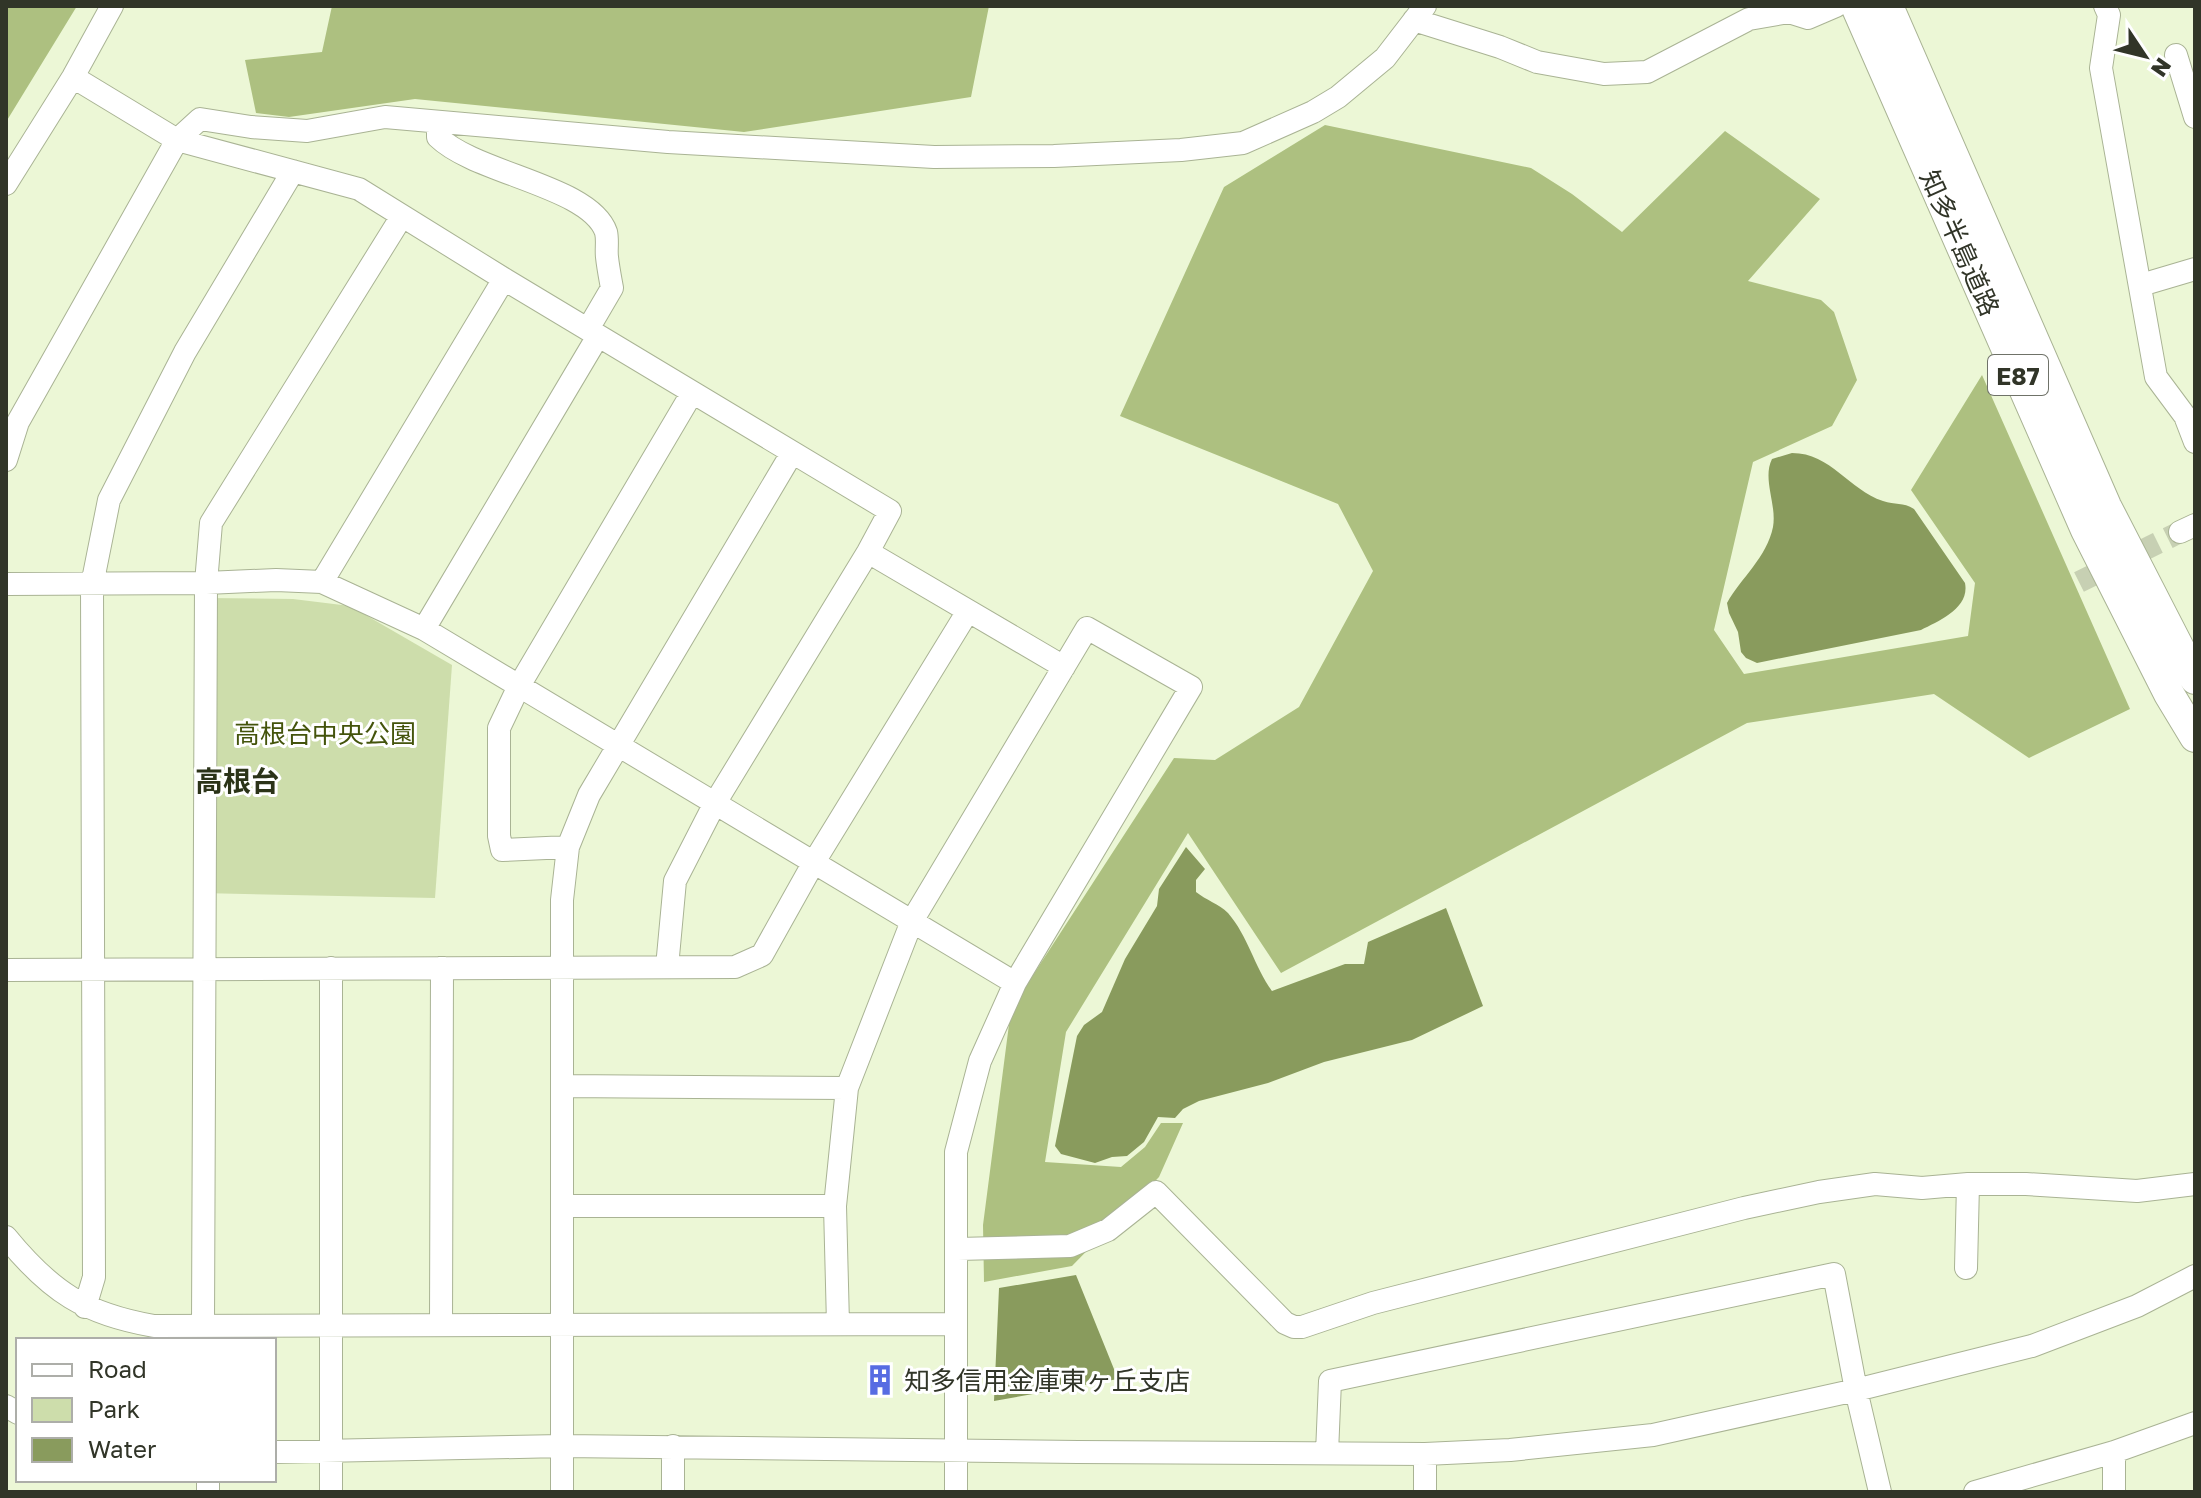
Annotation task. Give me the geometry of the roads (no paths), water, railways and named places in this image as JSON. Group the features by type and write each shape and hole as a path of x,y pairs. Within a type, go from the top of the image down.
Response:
{"highway":[{"name":"知多半島道路","path":"1856,6 2086,530 2169,694 2195,737"},
{"name":"知多半島道路","path":"1888,6 2106,506 2195,679"}],"street":[{"path":"6,184 73,77 112,6"},
{"path":"6,460 18,422 177,140 200,119 307,131 385,117 668,142 934,157 1054,156 1196,149 1243,143 1313,112 1338,97 1385,58 1419,13 1537,62 1604,74 1647,72 1749,19 1789,12 1808,18 1836,6"},
{"path":"2105,6 2109,15 2101,68 2156,377 2185,416 2195,442"},
{"path":"2176,55 2195,117"},
{"path":"73,77 177,140 359,189 890,511 715,803 675,881 667,967"},
{"path":"424,629 593,332 612,288 606,232 588,209 564,196 496,170 445,144 438,137 438,123"},
{"path":"85,1307 94,1277 92,585 109,500 185,352 293,171"},
{"path":"203,1325 206,583 211,523 402,216"},
{"path":"2141,285 2195,269"},
{"path":"322,582 504,279"},
{"path":"568,847 502,850 499,836 499,728 519,686 692,393"},
{"path":"562,1492 562,900 568,847 589,795 792,453"},
{"path":"868,552 1064,667"},
{"path":"6,584 322,582 424,629 1015,983"},
{"path":"6,970 735,967 762,955 814,862 968,611"},
{"path":"838,1324 835,1206 847,1088 912,921 1087,628 1191,687 1015,983 980,1061 956,1152 956,1492"},
{"path":"331,968 331,1492"},
{"path":"441,1325 442,968"},
{"path":"562,1086 847,1088"},
{"path":"958,1249 1070,1246 1108,1230 1156,1192 1285,1323 1302,1327 1373,1303 1744,1208 1819,1192 1875,1184 1922,1188 2026,1184 2137,1191 2195,1184"},
{"path":"1966,1268 1968,1184"},
{"path":"562,1206 835,1206"},
{"path":"6,1237 30,1267 85,1307 116,1319 154,1326 956,1324"},
{"path":"1327,1453 1330,1381 1834,1274 1856,1390 1880,1492"},
{"path":"276,1452 562,1446 1425,1454 1510,1450 1653,1435 1856,1390 2032,1346 2137,1306 2195,1276"},
{"path":"1975,1492 2002,1489 2195,1423"},
{"path":"673,1446 673,1492"},
{"path":"2114,1452 2114,1492"},
{"path":"1425,1454 1425,1492"}],"water":[{"path":"1792,453 1818,459 1871,496 1914,509 1965,583 1963,600 1958,606 1944,618 1921,630 1757,663 1746,658 1741,652 1738,632 1727,603 1760,558 1770,538 1774,518 1768,475 1772,459"},
{"path":"1186,847 1205,869 1196,880 1196,892 1228,913 1235,922 1272,991 1345,964 1364,964 1368,942 1446,908 1483,1006 1412,1040 1324,1062 1268,1083 1199,1101 1183,1109 1175,1118 1158,1117 1144,1142 1127,1156 1095,1163 1061,1154 1055,1146 1077,1036 1084,1025 1102,1012 1125,959 1157,906 1159,889"},
{"path":"1076,1275 1118,1379 994,1401 999,1288"}],"tunnel":[{"path":"2079,582 2180,532"}],"place":[{"name":"知多信用金庫東ヶ丘支店","path":"880,1380"}],"district":[{"name":"高根台","path":"237,780"}],"park label":[{"name":"高根台中央公園","path":"325,733"}]}
